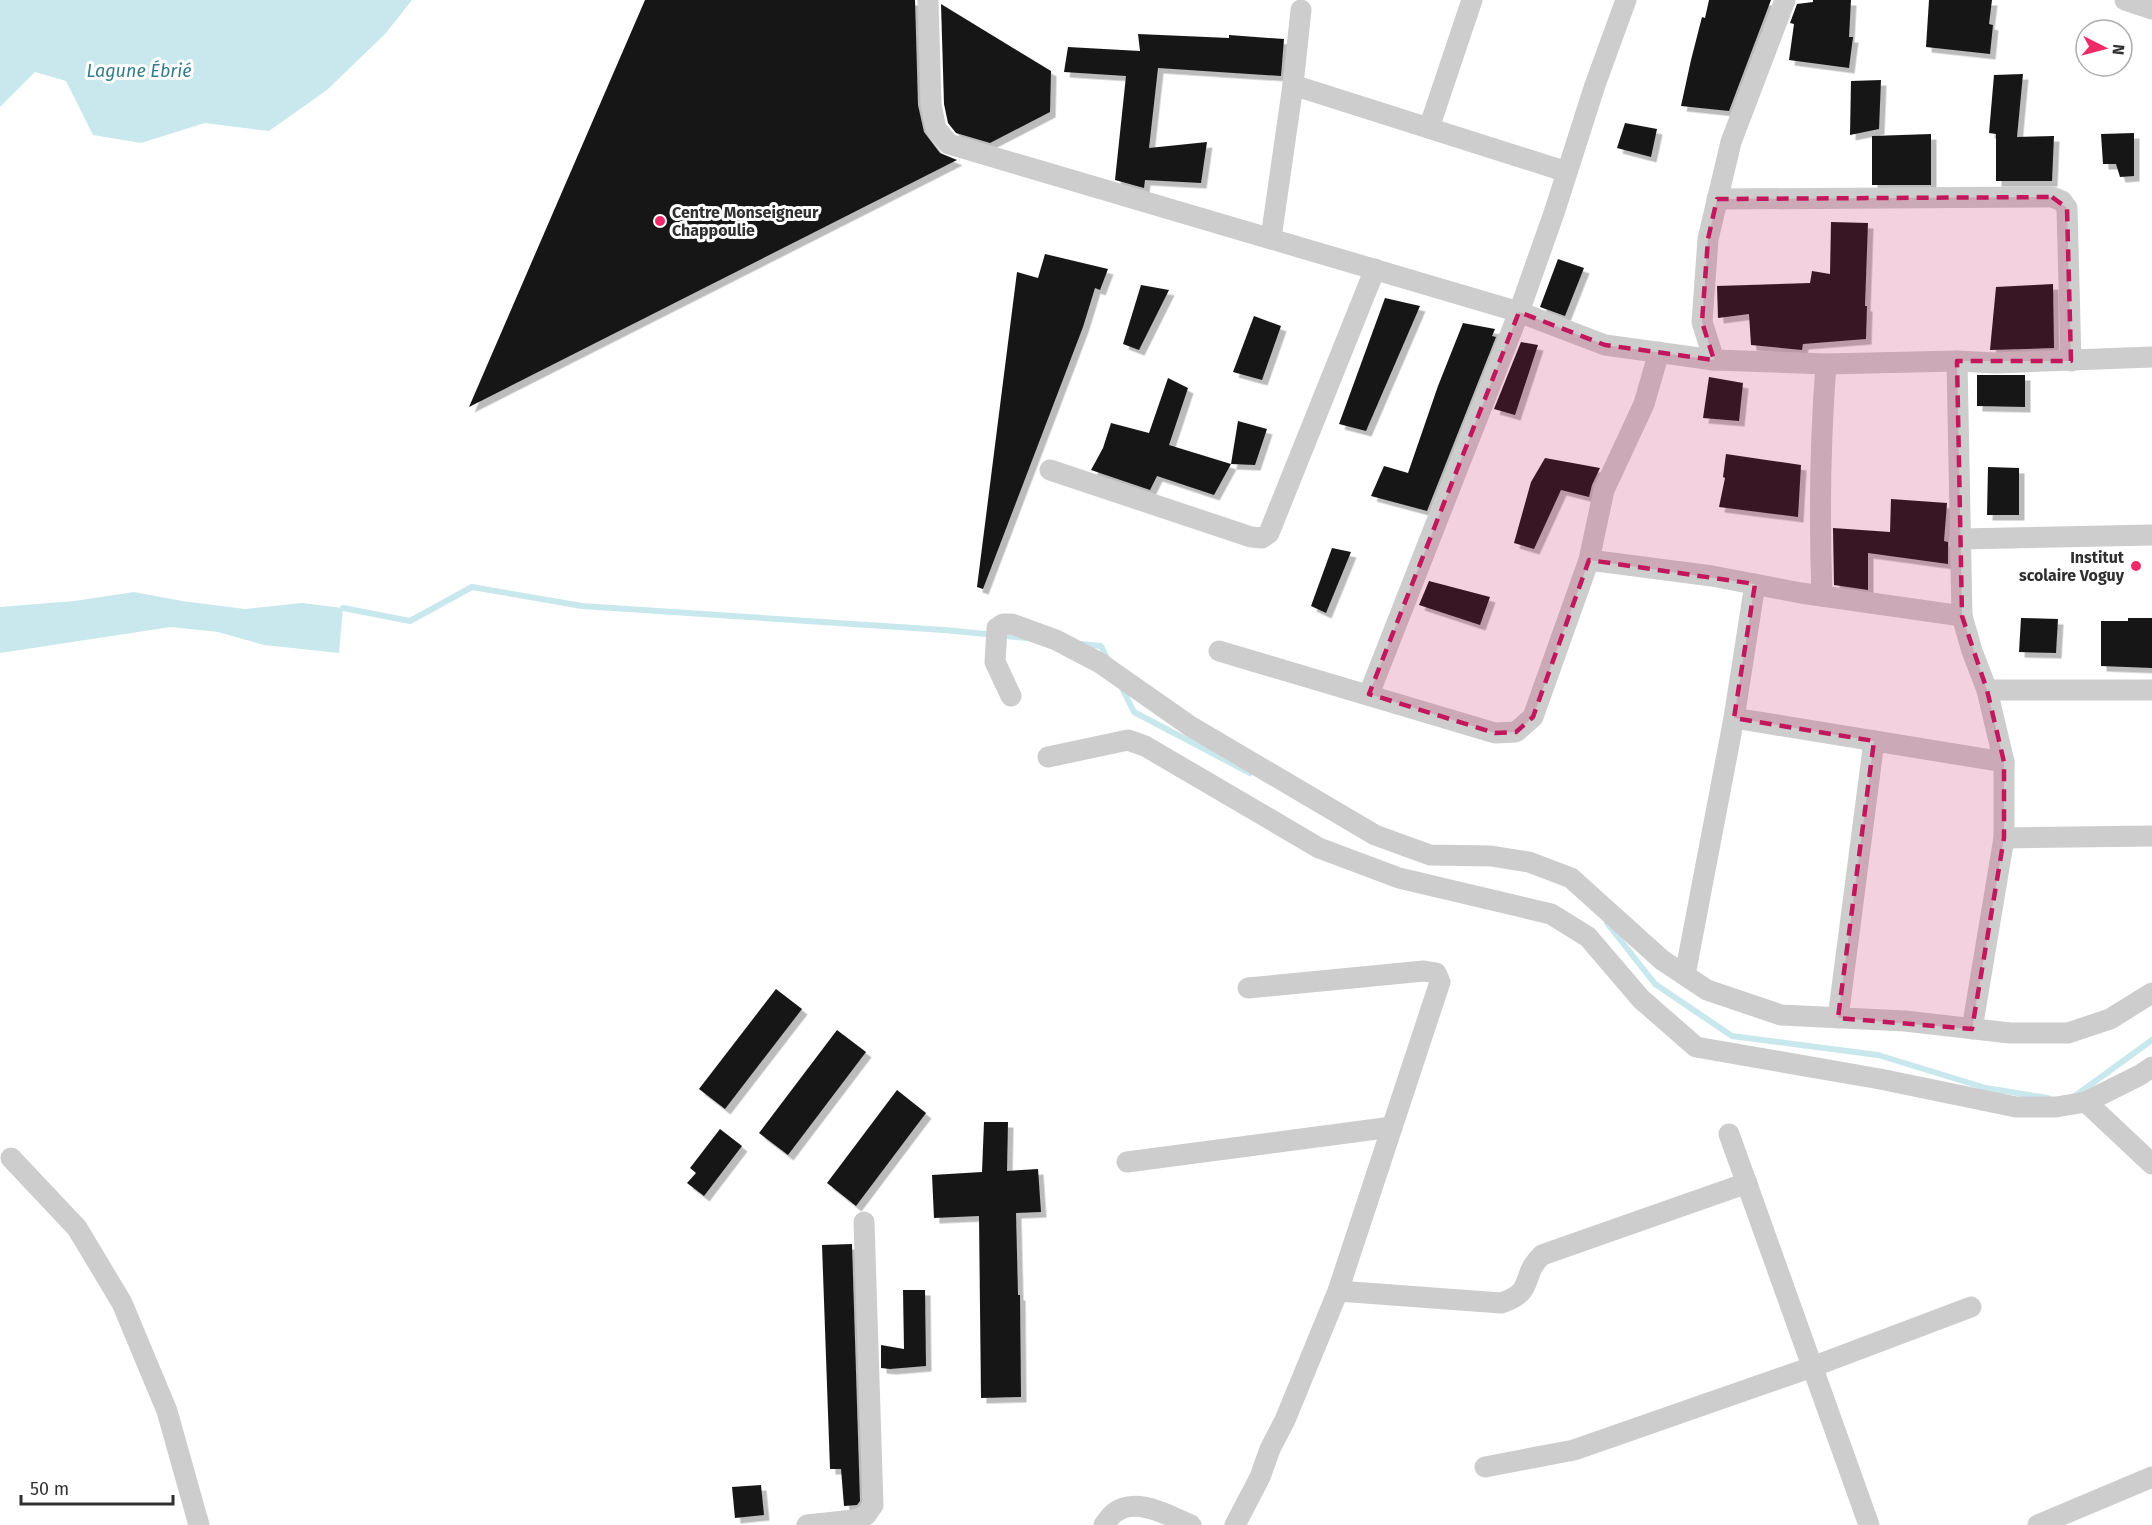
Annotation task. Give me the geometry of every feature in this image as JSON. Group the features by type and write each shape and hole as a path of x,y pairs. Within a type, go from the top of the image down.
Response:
{"street":[{"path":"928,0 931,105 936,129 949,144 1519,312 1605,345 1714,360 1826,363 1957,361 1996,363 2152,357"},
{"path":"1429,128 1472,0"},
{"path":"1369,694 1519,312 1626,0"},
{"path":"1714,360 1702,322 1708,239 1731,142 1785,0"},
{"path":"2125,0 2152,9"},
{"path":"1271,238 1293,84 1300,10"},
{"path":"1293,84 1567,172"},
{"path":"1718,199 2052,197 2062,201 2067,208 2071,361"},
{"path":"1050,470 1251,537 1262,538 1269,533 1375,269"},
{"path":"1219,651 1495,733 1516,732 1533,717 1589,560 1604,490 1644,404 1659,352"},
{"path":"1957,361 1962,616 1987,690 2004,762 2004,838 1972,1029"},
{"path":"1822,596 1819,509 1820,443 1826,363"},
{"path":"1960,539 2152,535"},
{"path":"1589,560 1712,576 1822,596 1962,616"},
{"path":"1685,975 1734,718 1755,584"},
{"path":"1011,696 995,662 997,628 1003,624 1012,624 1056,640 1100,663 1190,726 1375,835 1430,855 1501,858 1529,862 1571,878 1662,960 1707,990 1781,1015 1905,1021 2010,1033 2068,1033 2110,1019 2152,993"},
{"path":"1987,690 2152,690"},
{"path":"1734,718 2004,762"},
{"path":"1048,757 1128,740 1145,746 1319,848 1399,878 1551,914 1588,937 1641,999 1696,1047 1880,1079 2016,1107 2056,1107 2086,1102 2152,1067"},
{"path":"1838,1018 1874,741"},
{"path":"2004,838 2152,836"},
{"path":"1235,1525 1260,1477 1338,1291 1440,982 1436,973 1424,971 1248,988"},
{"path":"2086,1102 2152,1164"},
{"path":"1127,1162 1392,1127"},
{"path":"1729,1134 1869,1525"},
{"path":"11,1158 77,1228 122,1303 167,1411 193,1523"},
{"path":"1338,1291 1501,1303 1523,1292 1532,1265 1542,1255 1747,1183"},
{"path":"807,1525 854,1520 866,1515 873,1505 864,1222"},
{"path":"1485,1467 1574,1450 1812,1367 1971,1307"},
{"path":"2038,1525 2152,1477"},
{"path":"1104,1525 1114,1513 1125,1508 1140,1506 1156,1510 1191,1525"}],"highlighted area":[{"path":"2052,197 2067,208 2071,361 1957,361 1962,616 1987,690 2004,762 2004,838 1972,1029 1838,1018 1874,741 1734,718 1755,584 1589,560 1533,717 1516,732 1495,733 1369,694 1519,312 1605,345 1714,360 1702,322 1708,239 1717,199"}],"water":[{"name":"Lagune Ébrié","path":"0,0 412,0 386,33 327,90 269,131 205,123 141,143 93,135 66,81 35,72 0,107"},
{"path":"134,592 245,609 302,603 343,608 339,653 264,645 218,632 171,627 0,653 0,607 74,601"}],"building":[{"path":"645,0 915,0 918,105 924,132 940,153 957,160 469,407"},
{"path":"1709,0 1771,0 1729,111 1681,106 1702,17 1705,18"},
{"path":"1813,0 1851,0 1849,37 1853,37 1849,68 1789,60 1794,24 1790,23 1797,4 1813,2"},
{"path":"1929,0 1992,0 1989,24 1993,25 1990,54 1926,47"},
{"path":"941,4 1051,71 1050,112 990,143 956,133 948,123 944,104"},
{"path":"1138,34 1229,38 1229,35 1284,39 1281,76 1158,68 1149,148 1207,142 1201,183 1145,180 1144,188 1115,180 1126,76 1064,72 1068,47 1140,51"},
{"path":"2023,74 2017,137 2054,136 2052,181 1996,181 1996,134 1989,133 1994,75"},
{"path":"1881,80 1879,129 1850,135 1851,81"},
{"path":"1625,123 1657,129 1651,157 1617,148"},
{"path":"2134,133 2134,176 2120,177 2116,164 2103,164 2101,134"},
{"path":"1931,134 1931,185 1872,185 1872,136"},
{"path":"1831,222 1868,223 1866,339 1803,344 1802,350 1751,345 1749,314 1718,318 1717,286 1810,283 1812,271 1830,274"},
{"path":"1045,254 1108,269 1100,290 1095,288 1083,327 983,589 977,587 1017,272 1038,278"},
{"path":"1558,259 1584,268 1565,316 1540,307"},
{"path":"2053,284 2054,348 1990,350 1996,287"},
{"path":"1141,285 1169,290 1139,350 1123,344"},
{"path":"1385,298 1420,306 1366,431 1339,424"},
{"path":"1254,316 1281,326 1262,380 1233,372"},
{"path":"1463,323 1495,329 1492,336 1496,337 1427,511 1371,496 1384,466 1408,473"},
{"path":"1521,342 1538,345 1515,415 1494,409"},
{"path":"1977,375 2025,375 2025,407 1977,406"},
{"path":"1709,377 1743,383 1739,421 1703,418"},
{"path":"1168,378 1188,388 1169,445 1231,464 1214,495 1157,476 1150,490 1091,470 1103,448 1111,423 1149,433"},
{"path":"1238,421 1267,429 1255,465 1231,464"},
{"path":"1726,454 1801,465 1798,517 1719,507 1725,478 1723,477"},
{"path":"1545,458 1600,468 1589,497 1561,490 1534,549 1514,543 1531,482"},
{"path":"1988,467 2019,468 2019,515 1987,515"},
{"path":"1891,499 1947,503 1944,541 1948,542 1948,564 1868,553 1868,590 1834,585 1833,528 1890,532"},
{"path":"1332,548 1351,552 1326,613 1311,606"},
{"path":"1429,581 1490,597 1480,625 1419,605"},
{"path":"2021,618 2058,619 2056,653 2019,652"},
{"path":"2128,618 2152,618 2152,668 2101,666 2101,621 2128,621"},
{"path":"776,989 802,1009 725,1109 699,1089"},
{"path":"837,1030 866,1052 788,1155 759,1133"},
{"path":"897,1090 926,1113 856,1206 827,1183"},
{"path":"984,1122 1008,1122 1007,1171 1038,1169 1041,1212 1016,1213 1021,1397 981,1398 979,1216 934,1218 932,1175 982,1172"},
{"path":"720,1129 742,1146 704,1196 687,1183 696,1173 690,1168"},
{"path":"852,1244 860,1501 857,1505 844,1506 841,1469 830,1469 822,1245"},
{"path":"903,1290 925,1290 926,1366 881,1368 881,1345 904,1349"},
{"path":"761,1485 764,1515 735,1518 732,1487"}],"waterway":[{"path":"343,608 410,621 472,587 582,606 944,630 1027,638"},
{"path":"1081,644 1101,646 1108,660"},
{"path":"1122,688 1134,712 1250,773"},
{"path":"1607,923 1655,984 1732,1036 1878,1055 1986,1088 2048,1098"},
{"path":"2075,1096 2152,1040"}],"place":[{"name":"Centre Monseigneur Chappoulie","path":"660,221"},
{"name":"Institut scolaire Voguy","path":"2136,566"}]}
